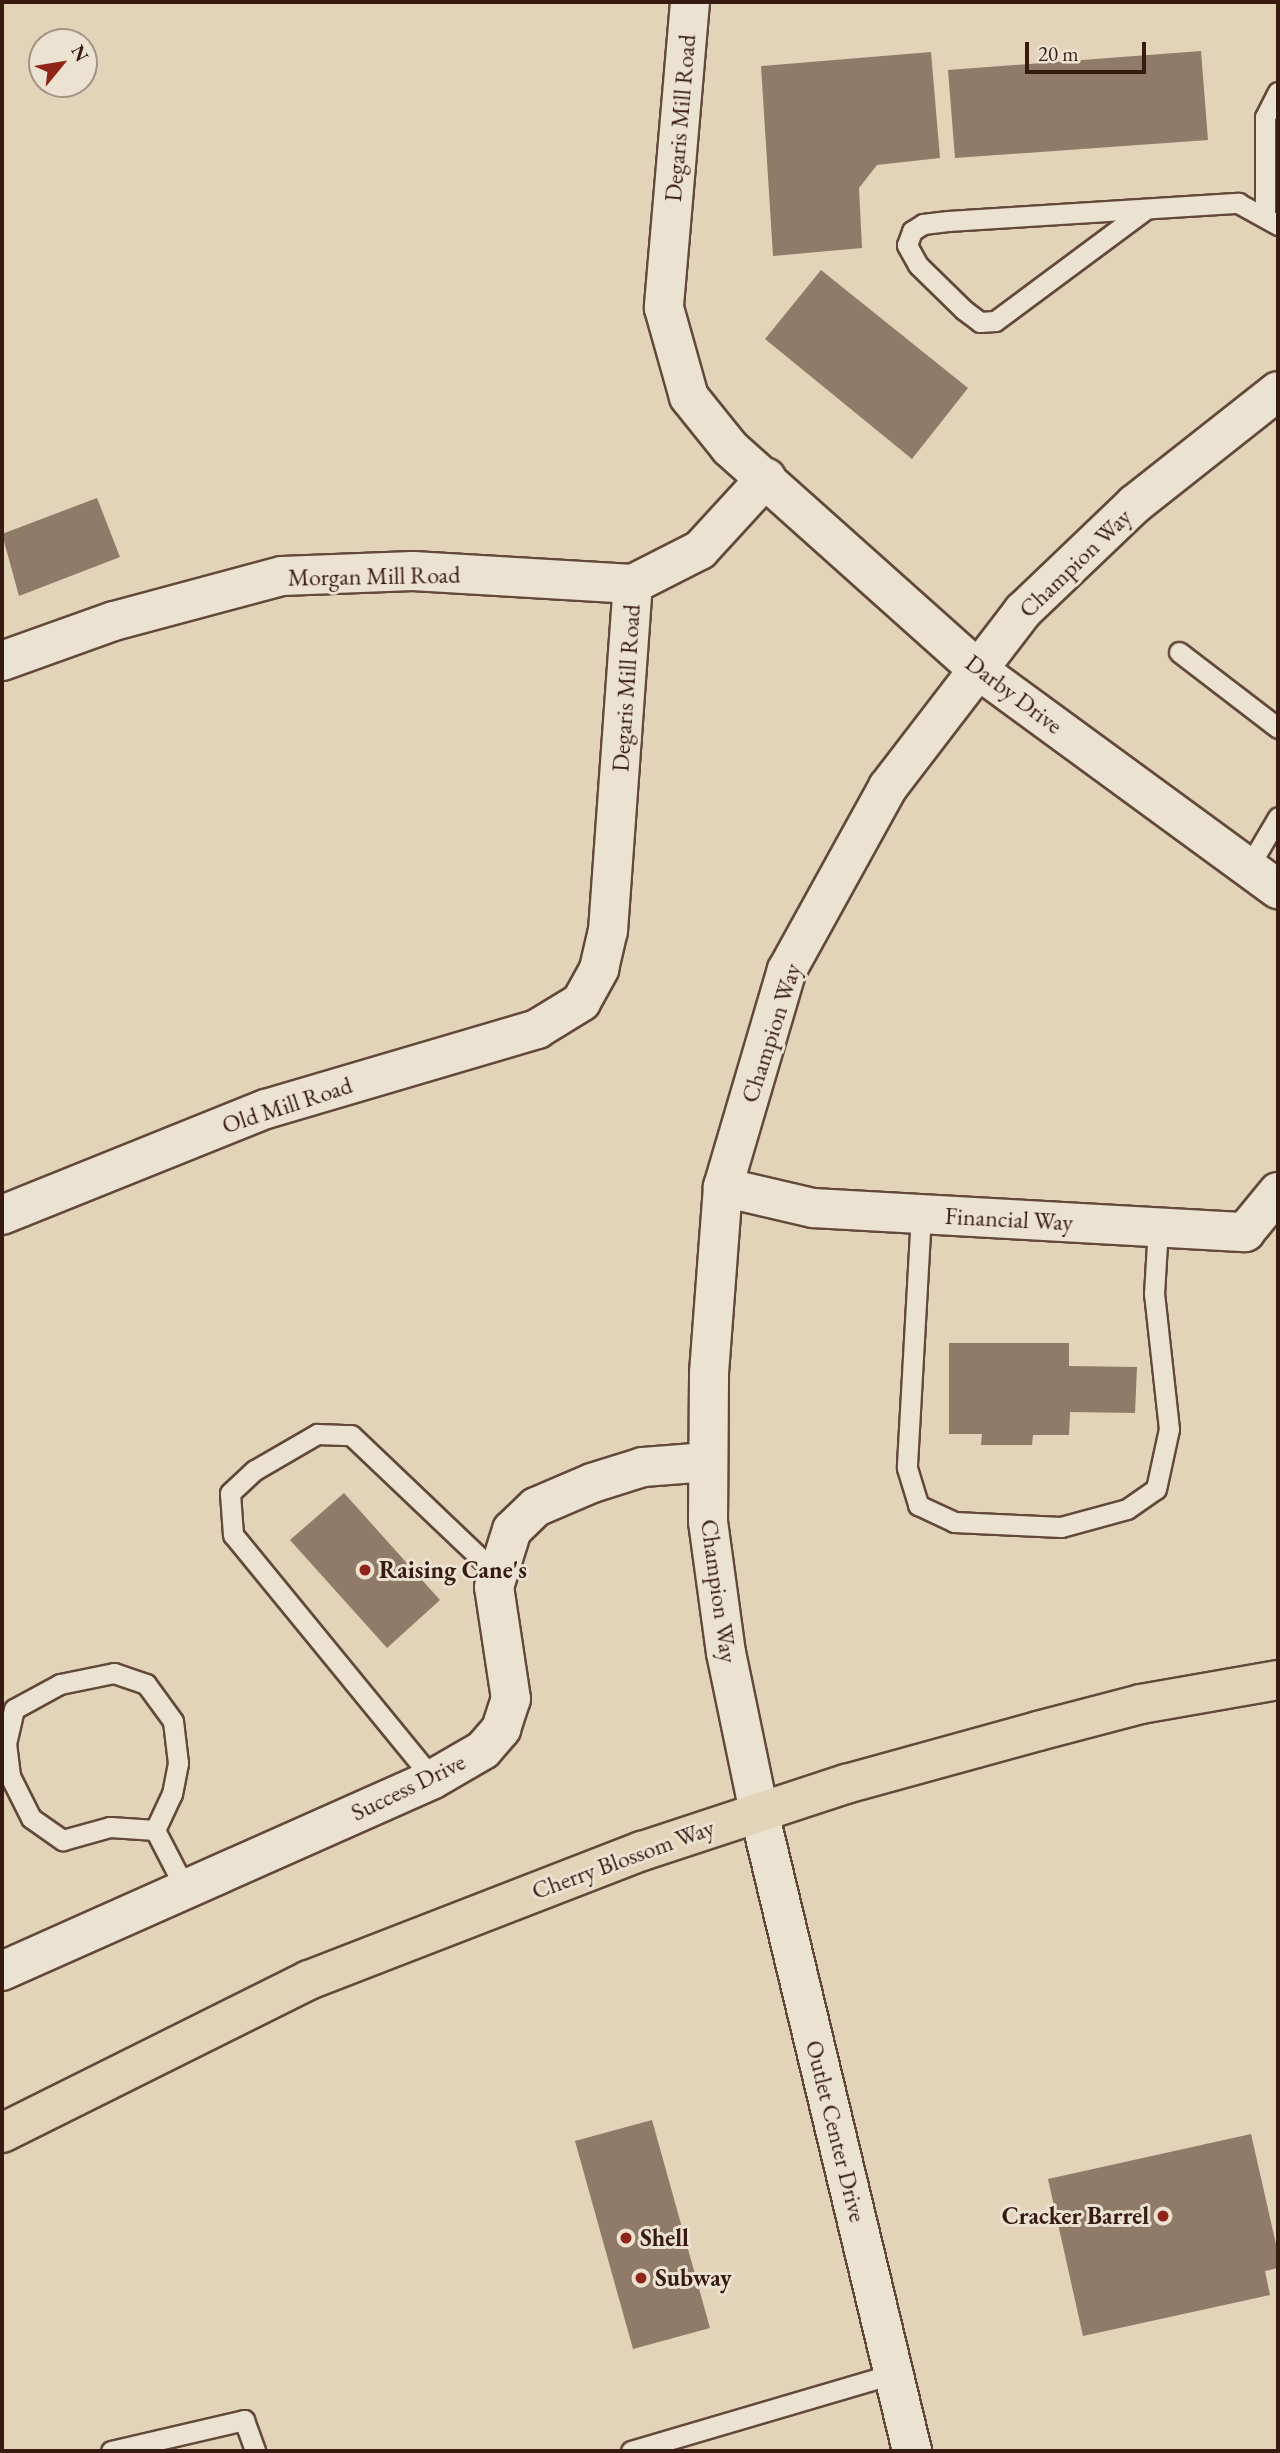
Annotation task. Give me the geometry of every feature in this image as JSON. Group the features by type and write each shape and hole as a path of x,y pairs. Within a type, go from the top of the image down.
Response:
{"highway":[{"name":"Cherry Blossom Way","path":"2,2133 309,1980 556,1882 759,1812 1141,1704 1278,1680"}],"street":[{"name":"Degaris Mill Road","path":"575,1006 599,968 608,931 633,583 700,550 766,478 730,448 689,397 664,308 690,2"},
{"name":"Champion Way","path":"759,1812 726,1653 708,1522 715,1245 723,1187 787,970 888,787 977,668 1082,550 1278,391"},
{"name":"Darby Drive","path":"766,478 977,668 1263,878"},
{"name":"Morgan Mill Road","path":"2,661 114,621 282,576 413,571 633,583"},
{"name":"Old Mill Road","path":"2,1215 265,1109 537,1029 575,1006"},
{"name":"Financial Way","path":"723,1187 813,1208 1245,1232 1278,1192"},
{"name":"Success Drive","path":"2,1970 433,1779 483,1749 501,1728 511,1699 497,1622 496,1573 512,1530 536,1507 643,1467 708,1462"},
{"name":"Outlet Center Drive","path":"759,1812 896,2372 912,2451"}],"lane":[{"path":"1146,209 995,321 980,322 964,310 918,265 907,245 923,224 1146,209 1238,203 1272,218 1265,117 1278,92"},
{"path":"1179,652 1278,728"},
{"path":"1263,878 1278,817"},
{"path":"921,1214 907,1468 918,1505 954,1522 1061,1527 1127,1509 1156,1489 1169,1429 1154,1294 1158,1227"},
{"path":"433,1779 233,1535 230,1493 255,1469 317,1434 351,1434 496,1573"},
{"path":"114,1673 146,1684 173,1721 178,1763 172,1794 155,1830 110,1827 64,1840 31,1818 10,1776 6,1743 14,1709 60,1684 114,1673"},
{"path":"155,1830 186,1889"},
{"path":"631,2451 896,2372"},
{"path":"111,2451 244,2420 255,2451"}],"building":[{"path":"1201,51 1208,140 955,158 948,70"},
{"path":"931,52 940,158 877,165 859,188 862,248 773,256 761,66"},
{"path":"821,270 968,388 912,459 765,339"},
{"path":"97,498 120,557 19,596 2,534"},
{"path":"949,1343 1069,1343 1069,1366 1137,1367 1135,1413 1070,1412 1069,1435 1033,1435 1032,1445 981,1445 982,1434 949,1434"},
{"name":"Raising Cane's","path":"344,1493 440,1600 387,1648 290,1540"},
{"path":"652,2120 710,2328 633,2349 575,2141"},
{"name":"Cracker Barrel","path":"1251,2134 1278,2253 1278,2268 1265,2271 1270,2295 1083,2336 1048,2179"}],"place":[{"name":"Raising Cane's","path":"365,1570"},
{"name":"Cracker Barrel","path":"1163,2216"},
{"name":"Shell","path":"626,2238"},
{"name":"Subway","path":"641,2278"}]}
